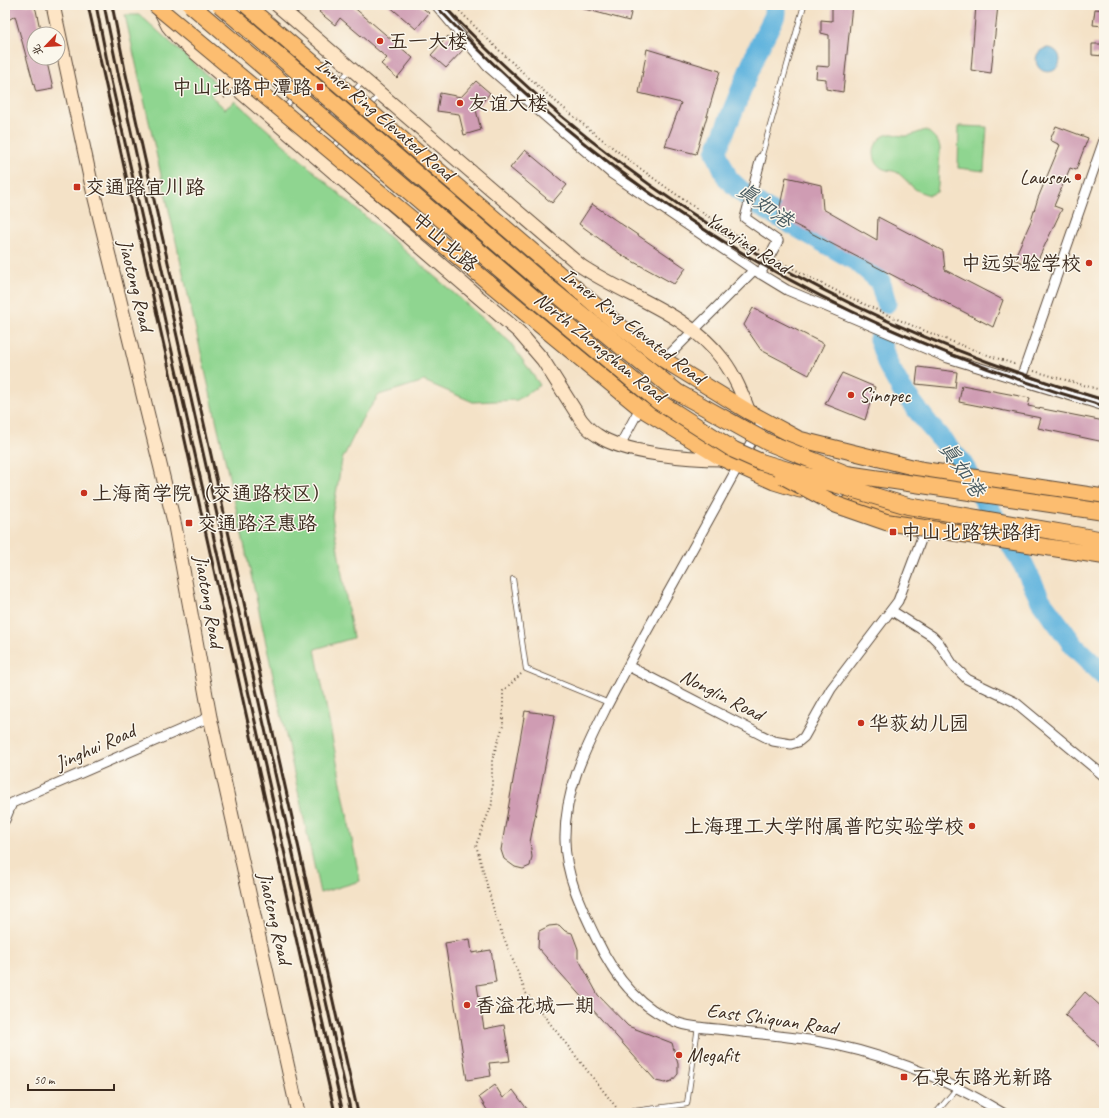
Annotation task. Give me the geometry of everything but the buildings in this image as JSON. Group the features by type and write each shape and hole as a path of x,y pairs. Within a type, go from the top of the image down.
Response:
{"highway":[{"path":"191,5 536,300 659,402 728,455 837,505 886,522 1104,555"},
{"name":"Inner Ring Elevated Road","path":"220,5 548,287 677,392 767,442 847,474 1104,512"},
{"path":"728,455 761,462 908,506 1104,540"}],"main road":[{"name":"Jiaotong Road","path":"52,5 91,182 175,526 210,717 298,1113"},
{"name":"North Zhongshan Road","path":"155,5 640,408 728,455 739,466 774,482 831,500 1104,555"},
{"name":"中山北路","path":"158,5 168,26 178,38 519,332 543,360 581,420 589,429 608,442 663,455 694,459 728,455"},
{"name":"North Zhongshan Road","path":"246,5 616,323 664,360 749,412 799,439 920,469 1104,497"},
{"path":"277,5 581,266 597,277 676,318 694,330 723,360 741,391 749,412"}],"street":[{"name":"Yuanjing Road","path":"436,5 487,66 612,174 757,272 787,290 948,358 1104,406"},
{"path":"1020,381 1104,140"},
{"path":"664,360 757,272 770,256 778,241 745,218 761,158"},
{"path":"620,445 640,408"},
{"path":"608,703 764,420"},
{"name":"Nonglin Road","path":"628,666 773,741 791,744 798,742 804,737 831,689 892,611 903,590 929,519"},
{"path":"892,611 932,636 939,643 953,665 967,679 996,691 1015,702 1104,776"},
{"name":"East Shiquan Road","path":"608,703 575,774 570,792 564,840 568,867 581,906 609,962 629,991 640,1001 666,1018 680,1023 698,1027 796,1038 843,1047 906,1065 958,1087 1003,1113"},
{"name":"Jinghui Road","path":"5,820 8,803 210,717"}],"lane":[{"path":"761,158 804,5"},
{"path":"273,120 334,54"},
{"path":"290,135 351,69"},
{"path":"303,146 364,80"},
{"path":"322,162 380,94"},
{"path":"513,579 526,669 608,703"},
{"path":"620,1113 687,1104 698,1027"},
{"path":"936,1113 958,1087"}],"path":[{"path":"454,5 522,72 589,130 673,193 770,256 853,299 952,342 1014,364 1028,355"},
{"path":"1024,368 1104,391"},
{"path":"526,669 503,691 503,726 492,760 492,804 476,845 496,918 526,993 620,1113"}],"green space":[{"path":"125,15 140,15 219,86 211,96 225,109 235,101 510,342 540,385 517,400 473,402 424,381 379,395 362,419 342,460 332,516 353,638 315,649 360,881 320,893 254,588"},
{"path":"959,126 987,127 984,171 958,168"},
{"path":"926,130 936,139 940,146 937,192 930,195 915,189 898,173 885,170 880,167 875,160 874,155 875,146 885,135 892,134 908,136"}],"water":[{"path":"1048,48 1056,52 1060,60 1056,68 1048,72 1040,68 1036,60 1040,52"}],"waterway":[{"name":"真如港","path":"775,5 775,15 758,49 716,152 728,179 753,202 857,261 880,281 886,303"},
{"name":"真如港","path":"879,339 888,365 902,390 929,425 961,462 1023,564 1041,601 1075,647 1104,675"}],"railway":[{"path":"88,5 335,1113"},
{"path":"96,5 110,76 343,1113"},
{"path":"104,5 351,1113"},
{"path":"112,5 125,70 358,1113"},
{"path":"435,5 507,76 582,141 660,200 741,252 826,299 915,340 1008,376 1104,406"},
{"path":"443,5 514,75 588,138 666,196 746,248 831,293 918,334 1009,369 1104,400"}],"place":[{"name":"五一大楼","path":"380,41"},
{"name":"中山北路中潭路","path":"320,87"},
{"name":"友谊大楼","path":"460,103"},
{"name":"Lawson","path":"1078,177"},
{"name":"交通路宜川路","path":"77,187"},
{"name":"中远实验学校","path":"1089,263"},
{"name":"Sinopec","path":"851,395"},
{"name":"上海商学院（交通路校区）","path":"84,493"},
{"name":"交通路泾惠路","path":"189,523"},
{"name":"中山北路铁路街","path":"893,532"},
{"name":"华荻幼儿园","path":"861,723"},
{"name":"上海理工大学附属普陀实验学校","path":"972,826"},
{"name":"香溢花城一期","path":"467,1005"},
{"name":"Megafit","path":"679,1055"},
{"name":"石泉东路光新路","path":"904,1077"}]}
